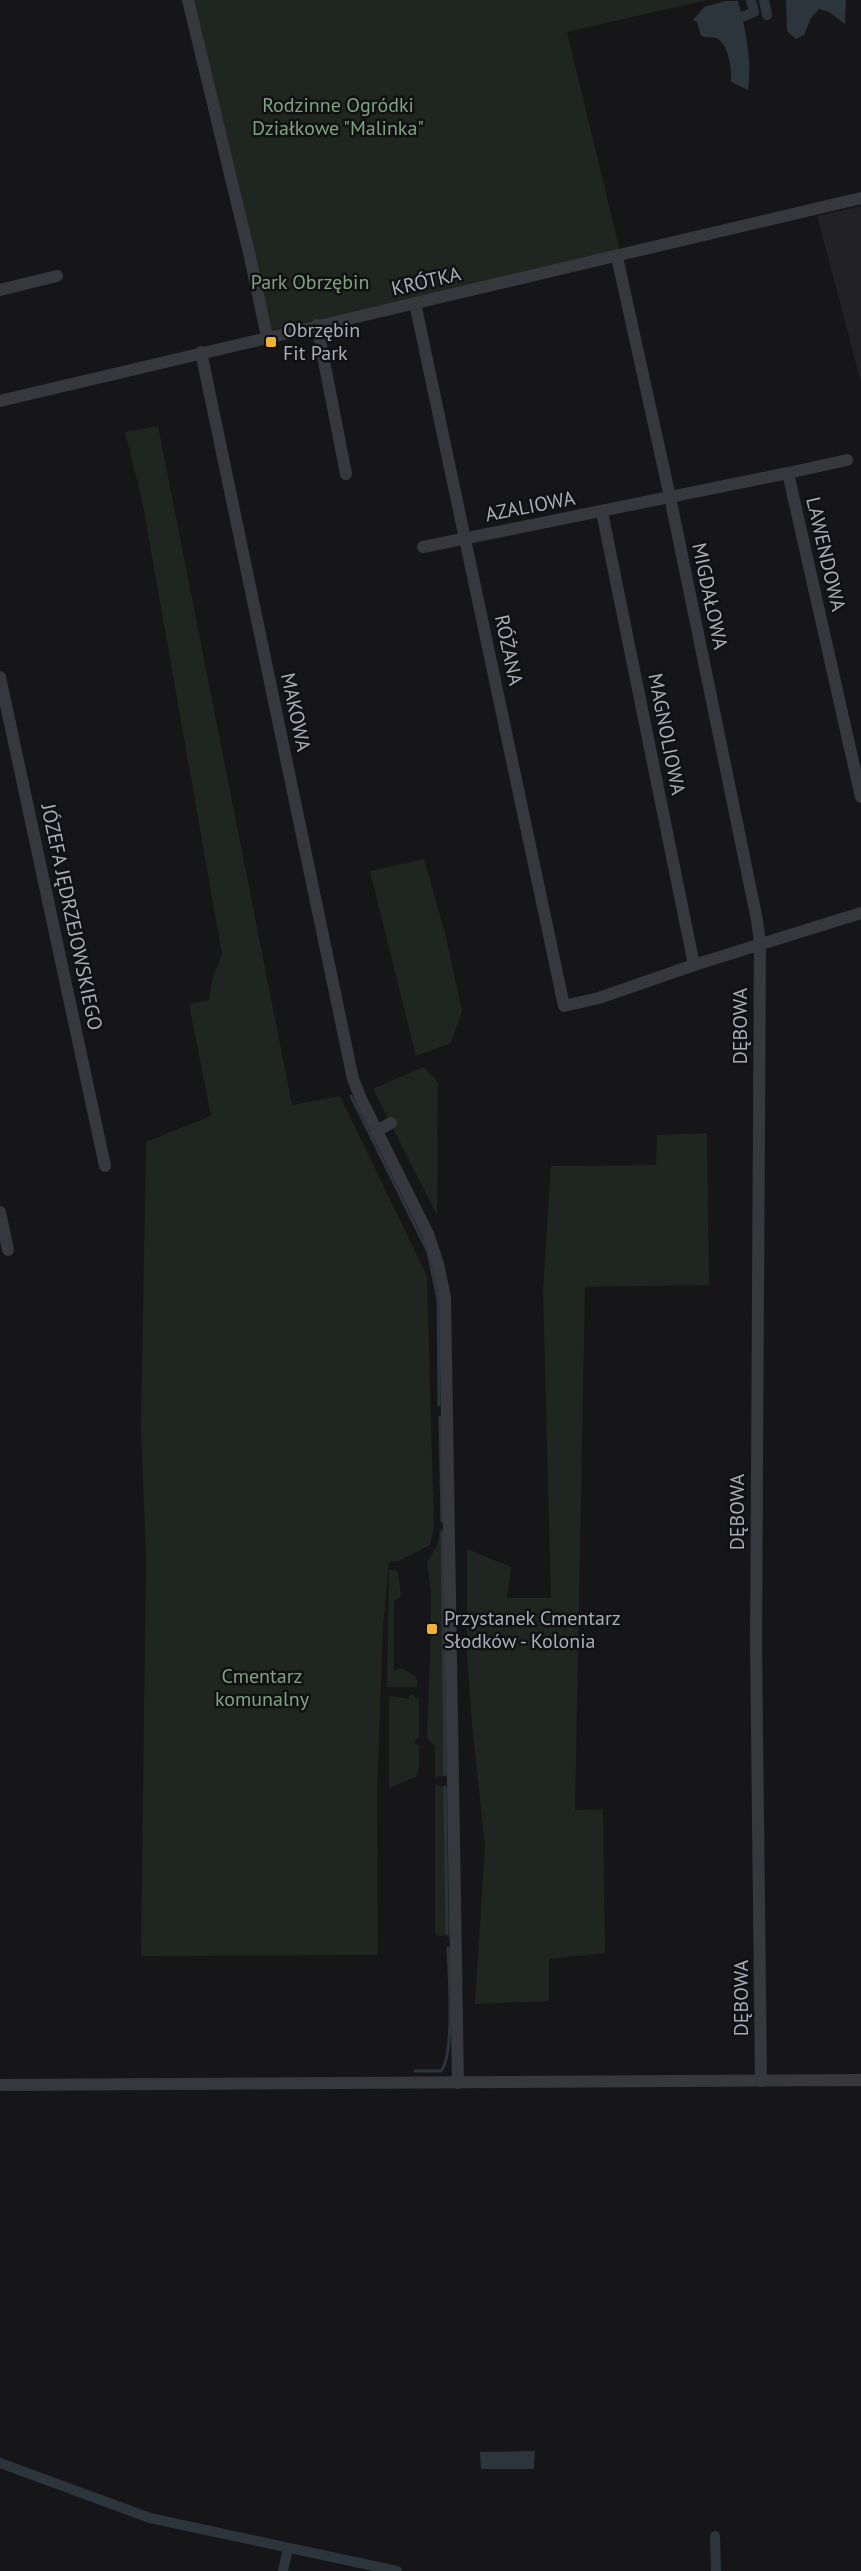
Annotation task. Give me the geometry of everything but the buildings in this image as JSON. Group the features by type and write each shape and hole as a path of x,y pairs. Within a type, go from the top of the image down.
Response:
{"street":[{"path":"188,0 267,337"},
{"name":"KRÓTKA","path":"0,401 861,198"},
{"name":"MIGDAŁOWA","path":"617,257 670,497 755,909 760,943"},
{"path":"0,290 57,276"},
{"name":"RÓŻANA","path":"415,303 564,1006 616,993 694,964"},
{"path":"317,325 346,474"},
{"name":"MAKOWA","path":"201,352 353,1079 376,1131 428,1234 438,1264 445,1297 441,1410 458,2083"},
{"path":"670,497 847,460"},
{"name":"LAWENDOWA","path":"788,473 861,797"},
{"name":"AZALIOWA","path":"423,548 670,497"},
{"name":"MAGNOLIOWA","path":"602,512 694,964"},
{"name":"JÓZEFA JĘDRZEJOWSKIEGO","path":"0,677 105,1166"},
{"path":"694,964 861,913"},
{"name":"DĘBOWA","path":"760,943 756,1644 761,2081"},
{"path":"376,1131 391,1123"},
{"path":"0,1212 8,1250"},
{"path":"0,2085 861,2080"}],"shaded area":[{"path":"786,0 846,0 845,24 829,12 819,9 811,18 804,35 796,39 787,31"},
{"path":"725,1 738,1 741,12 749,57 748,90 731,82 729,58 724,46 716,38 701,36 697,22 693,20 704,7"},
{"path":"861,206 861,382 817,216"},
{"path":"535,2451 534,2469 481,2469 480,2452"}],"green space":[{"name":"Rodzinne Ogródki Działkowe \"Malinka\"","path":"190,0 707,0 567,32 620,251 266,331"},
{"name":"Cmentarz komunalny","path":"158,426 292,1105 340,1096 427,1276 434,1529 430,1545 399,1561 389,1562 383,1627 377,1792 378,1955 141,1956 146,1557 141,1429 146,1142 211,1116 189,1004 209,1000 213,977 222,954 142,500 125,432"},
{"path":"424,859 445,933 462,1011 451,1043 416,1056 370,871"},
{"path":"423,1067 438,1082 437,1215 373,1089"},
{"path":"707,1133 709,1285 585,1287 575,1810 603,1809 605,1953 549,1959 549,2001 475,2004 485,1845 467,1654 467,1549 511,1567 507,1598 551,1598 543,1290 551,1166 656,1165 657,1135"},
{"path":"440,1528 445,1531 448,1773 435,1777 435,1746 427,1738 431,1633 435,1633 435,1624 431,1623 431,1592 427,1562 438,1544"},
{"path":"389,1570 396,1570 398,1573 401,1596 394,1601 394,1671 401,1668 415,1676 418,1682 416,1687 387,1687"},
{"path":"412,1694 419,1700 419,1738 416,1739 415,1744 419,1745 419,1768 416,1777 389,1788 389,1696 409,1699 409,1695"},
{"path":"435,1784 448,1788 451,1934 449,1937 435,1935"}],"waterway":[{"path":"742,17 754,12 751,0"},
{"path":"764,0 767,15"},
{"path":"351,1096 428,1252 438,1300 439,1405"},
{"path":"440,1417 442,1521"},
{"path":"442,1533 445,1775"},
{"path":"445,1787 447,1933"},
{"path":"415,2071 441,2071 445,2062 450,2031 448,1948"},
{"path":"0,2463 150,2518 397,2571"},
{"path":"715,2536 716,2571"},
{"path":"283,2571 288,2548"}],"place":[{"name":"Obrzębin Fit Park","path":"271,342"},
{"name":"Przystanek Cmentarz Słodków - Kolonia","path":"432,1629"}],"park label":[{"name":"Park Obrzębin","path":"310,282"}]}
